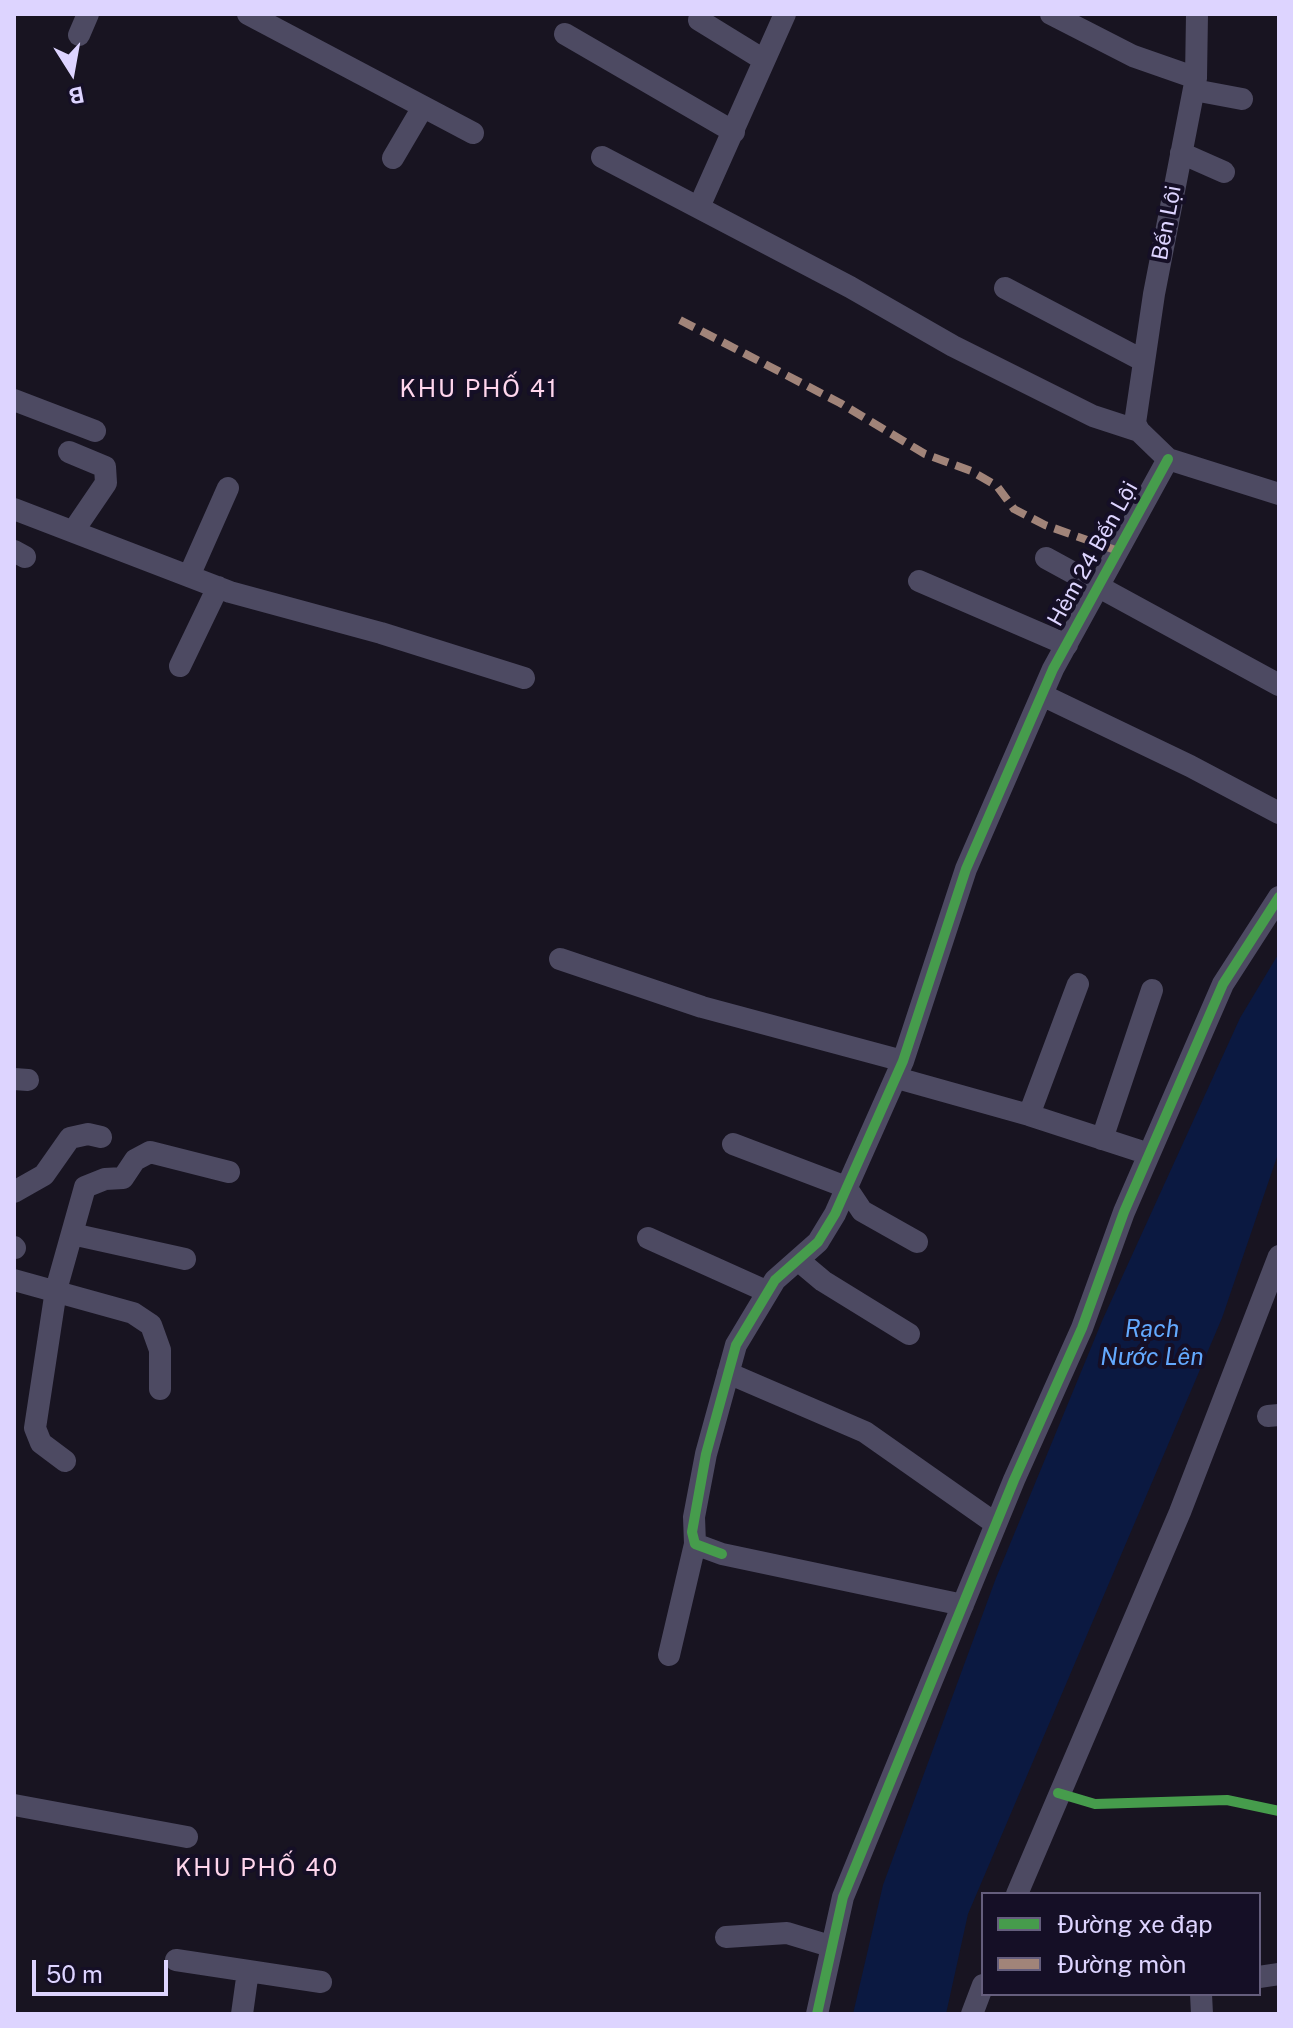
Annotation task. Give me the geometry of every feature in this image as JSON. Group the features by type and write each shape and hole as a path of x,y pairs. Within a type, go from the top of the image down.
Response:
{"street":[{"path":"79,35 88,14"},
{"path":"248,14 473,133"},
{"path":"699,207 785,14"},
{"path":"1051,14 1195,84 1242,99"},
{"name":"Bến Lội","path":"1139,431 1136,409 1195,84 1197,14"},
{"path":"699,20 764,60"},
{"path":"565,34 734,132"},
{"path":"393,158 423,107"},
{"path":"1181,153 1224,172"},
{"path":"602,157 850,287 953,346 1093,416 1139,431 1168,459 1279,494"},
{"path":"1005,288 1144,361"},
{"path":"14,400 95,431"},
{"path":"69,452 105,467 106,483 74,530"},
{"name":"Hẻm 24 Bến Lội","path":"669,1655 695,1544 692,1532 700,1485 736,1345 775,1280 818,1242 846,1187 900,1070 966,869 1053,669 1168,459"},
{"path":"189,576 228,488"},
{"path":"14,509 218,587 524,678"},
{"path":"1046,558 1279,685"},
{"path":"919,581 1067,645"},
{"path":"180,666 218,587"},
{"path":"1042,695 1190,766 1279,813"},
{"path":"817,2014 843,1897 996,1524 1082,1328 1149,1154 1223,984 1279,897"},
{"path":"560,959 1149,1154"},
{"path":"1029,1115 1078,984"},
{"path":"1102,1139 1152,990"},
{"path":"14,1192 44,1175 70,1138 88,1134 101,1137"},
{"path":"733,1144 846,1187 862,1211 917,1242"},
{"path":"65,1461 41,1443 35,1428 56,1290 85,1187 105,1179 123,1178 135,1160 150,1152 229,1172"},
{"path":"72,1234 185,1259"},
{"path":"648,1238 768,1292"},
{"path":"1018,1892 1180,1512 1279,1256"},
{"path":"798,1260 823,1281 909,1334"},
{"path":"14,1280 133,1313 151,1325 160,1350 160,1389"},
{"path":"728,1373 865,1432 996,1524"},
{"path":"695,1544 722,1554 963,1605"},
{"path":"14,1805 187,1837"},
{"path":"726,1937 787,1933 830,1946"},
{"path":"176,1960 321,1982"},
{"path":"242,2014 248,1971"},
{"path":"972,2014 981,1990"}],"water":[{"name":"Rạch Nước Lên","path":"1279,953 1279,1151 1222,1318 968,1914 946,2014 853,2014 883,1885 996,1578 1102,1321 1240,1018"}],"marked path":[{"path":"680,320 840,403 925,454 971,471 997,486 1014,509 1045,525 1118,551"}],"cycle path":[{"path":"722,1554 695,1544 692,1532 706,1454 736,1345 775,1280 818,1242 835,1214 903,1061 966,869 1053,669 1168,459"},
{"path":"817,2014 843,1897 1014,1480 1082,1328 1124,1212 1223,984 1279,897"},
{"path":"1058,1793 1095,1804 1227,1800 1279,1811"}],"district":[{"name":"KHU PHỐ 41","path":"479,390"},
{"name":"KHU PHỐ 40","path":"257,1869"}]}
